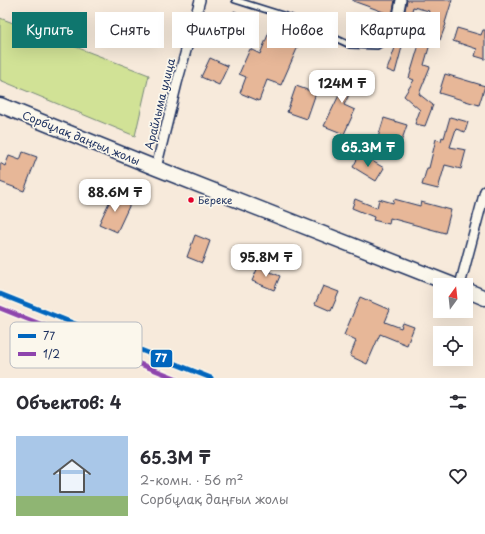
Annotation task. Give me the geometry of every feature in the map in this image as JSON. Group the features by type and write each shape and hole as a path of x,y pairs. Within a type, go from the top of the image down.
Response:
{"main road":[{"name":"Сорбұлақ даңғыл жолы","path":"0,105 435,278"},
{"path":"473,293 485,298"}],"street":[{"name":"Арайлыма улица","path":"156,168 177,83 200,0"},
{"path":"399,12 401,0"},
{"path":"462,278 485,191"}],"lane":[{"path":"234,0 289,17 346,43"}],"green space":[{"path":"0,18 12,23 12,48 78,48 149,75 135,136 0,80"}],"building":[{"path":"395,0 393,12 384,12 353,1"},
{"path":"407,0 452,0 440,40 440,12 429,12 413,7 412,12 405,12"},
{"path":"457,28 481,35 483,30 485,30 485,59 475,56 477,49 453,41"},
{"path":"267,37 267,48 297,48 281,85 267,80 259,101 240,93 246,77 239,74 250,49 260,54"},
{"path":"395,48 402,48 395,73 387,70"},
{"path":"418,48 429,48 424,65 430,67 419,94 433,105 425,126 415,124 420,110 404,96 414,80 409,78"},
{"path":"210,58 228,66 219,85 201,77"},
{"path":"342,69 358,76 344,105 355,110 344,134 324,126 342,89 334,85"},
{"path":"445,74 485,86 479,105 439,93"},
{"path":"296,86 316,93 307,119 287,112"},
{"path":"450,117 468,122 465,132 456,129 450,147 466,150 461,169 445,165 438,189 422,185 427,168 429,168 436,139 441,141 442,137 444,138"},
{"path":"384,118 407,125 398,151 376,144"},
{"path":"23,152 37,157 24,191 0,182 0,163 5,166 9,156 20,160"},
{"path":"360,154 384,168 376,181 353,167"},
{"path":"113,194 131,202 117,232 99,224"},
{"path":"355,199 377,208 379,199 393,203 394,199 420,206 421,202 451,210 445,233 390,218 389,224 373,220 374,217 352,208"},
{"path":"195,235 210,241 202,263 187,257"},
{"path":"258,267 280,276 274,290 252,281"},
{"path":"323,286 339,292 331,311 315,304"},
{"path":"360,297 390,310 385,322 401,328 403,323 414,327 407,345 380,334 367,364 350,356 356,341 344,335"}],"transit line":[{"name":"77","path":"0,294 70,322"},
{"name":"1/2","path":"0,308 35,322"},
{"name":"77","path":"142,351 211,378"},
{"name":"1/2","path":"142,365 175,378"}],"place":[{"name":"Береке","path":"191,200"}]}
